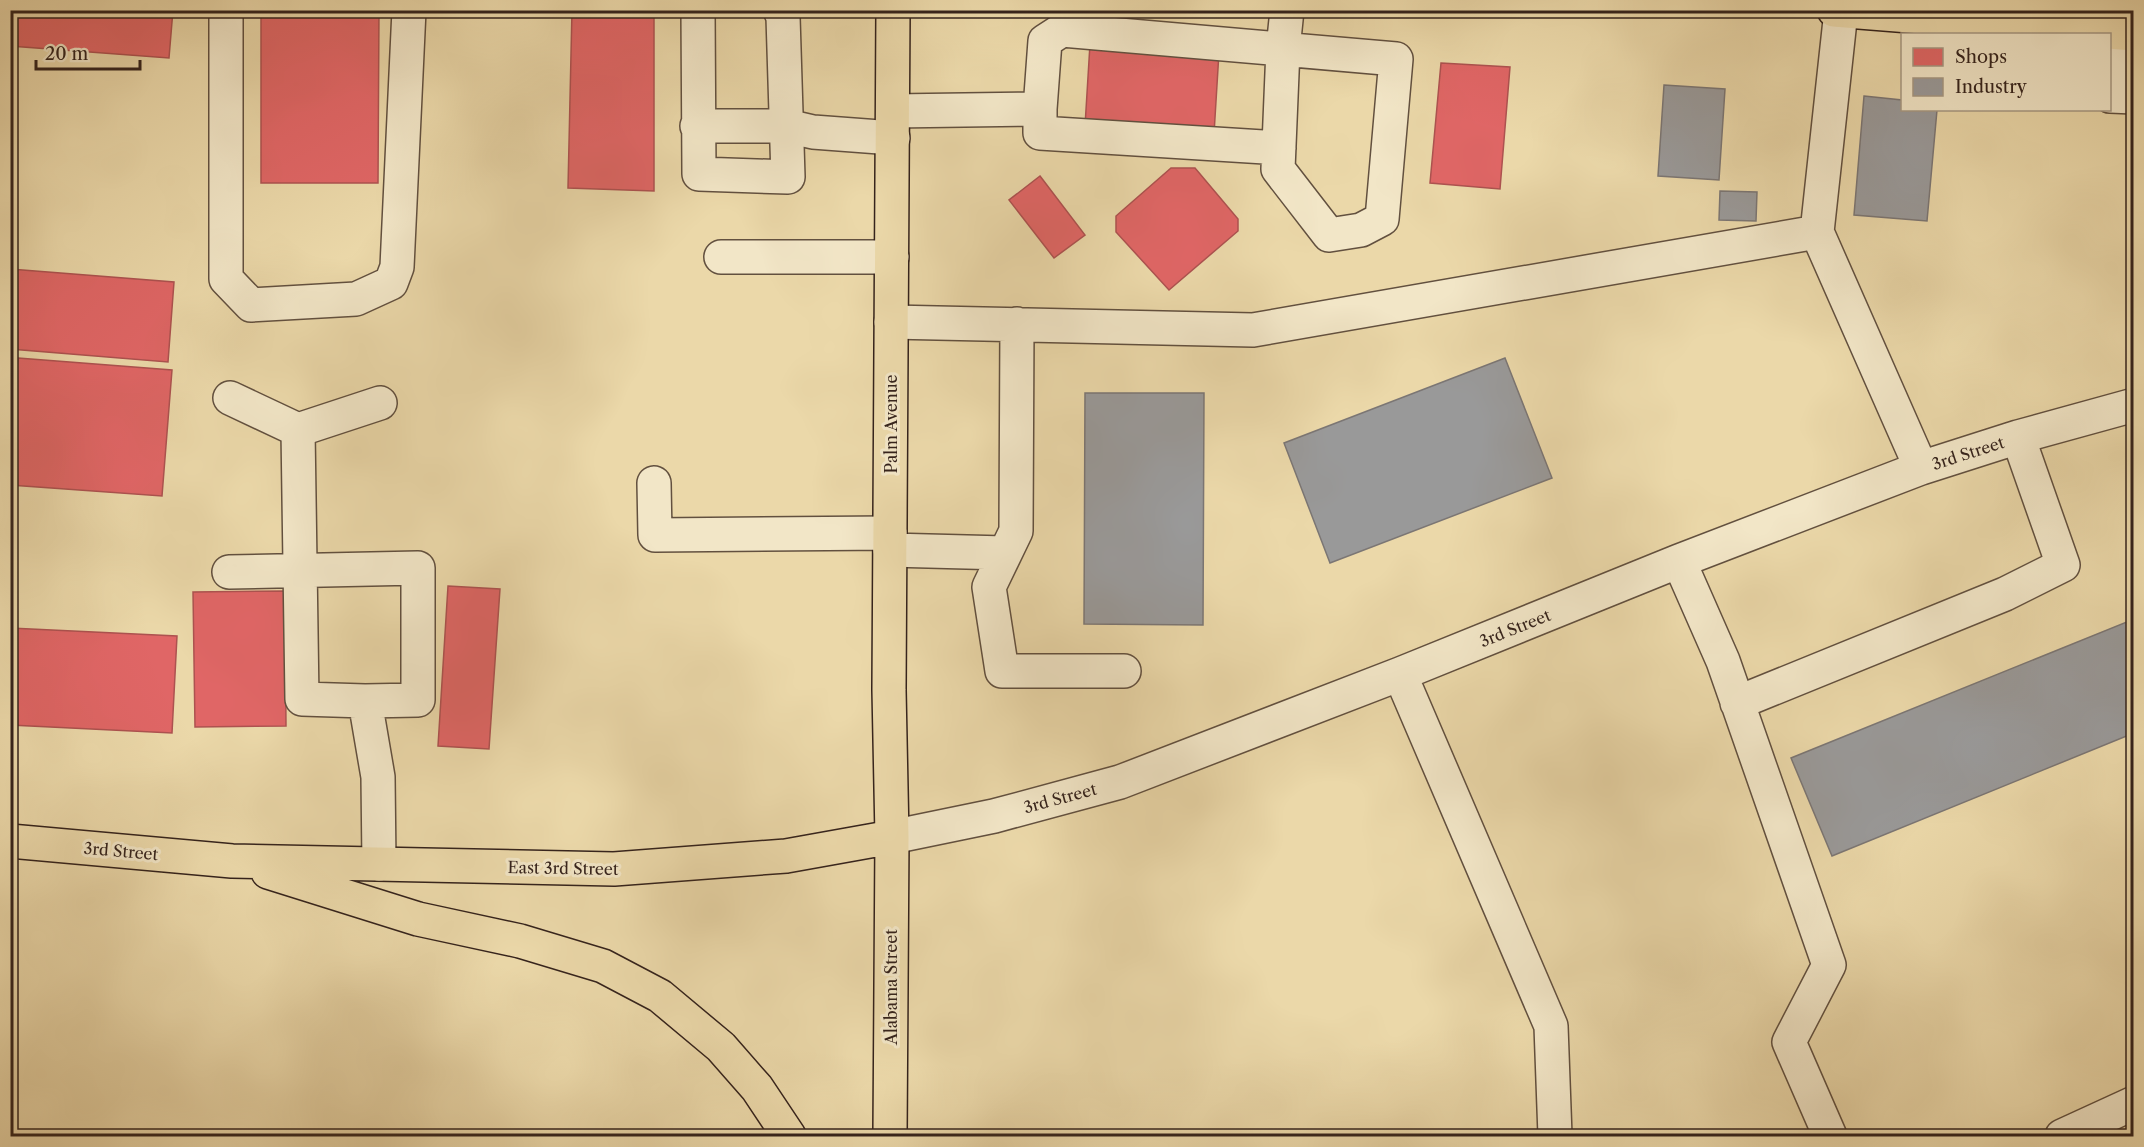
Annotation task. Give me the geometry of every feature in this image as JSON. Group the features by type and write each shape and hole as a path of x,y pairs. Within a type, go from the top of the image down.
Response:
{"main road":[{"name":"Palm Avenue","path":"892,837 889,690 893,10"},
{"path":"1834,10 2122,33"},
{"name":"East 3rd Street","path":"232,861 614,869 786,856 892,837"},
{"name":"Alabama Street","path":"890,1137 892,837"},
{"name":"3rd Street","path":"10,841 232,861"},
{"path":"232,861 418,920 520,941 603,966 660,996 721,1047 757,1088 789,1137"}],"street":[{"path":"226,10 226,279 251,305 356,299 390,283 397,267 409,10"},
{"path":"698,10 699,174 788,177 783,17 780,10"},
{"path":"1279,148 1040,133 1040,109 1045,41 1062,30 1283,49 1396,59 1382,219 1361,230 1329,235 1278,169 1279,148 1283,49 1287,10"},
{"path":"1841,11 1816,232 1921,468"},
{"path":"2111,91 2122,33"},
{"path":"2111,96 2133,97"},
{"path":"698,126 787,126 813,132 1040,109"},
{"path":"891,322 1253,330 1816,232"},
{"path":"721,257 892,257"},
{"path":"1017,324 1016,531 989,587 1002,671 1124,671"},
{"path":"230,398 297,430 380,403"},
{"name":"3rd Street","path":"892,837 994,816 1120,782 1401,674 1679,561 1921,468 2018,437 2133,405"},
{"path":"229,572 300,569 418,568 418,700 302,699 300,569 297,430"},
{"path":"1737,703 2005,594 2063,565 2018,437"},
{"path":"654,483 655,535 890,542 1005,553"},
{"path":"1679,561 1723,661 1829,964 1789,1042 1830,1137"},
{"path":"1401,674 1551,1026 1554,1137"},
{"path":"365,700 378,777 379,864"},
{"path":"2062,1137 2133,1103"}],"building: Shops":[{"path":"10,10 173,10 169,58 10,46"},
{"path":"261,10 379,10 378,183 261,183"},
{"path":"572,10 654,10 654,191 568,188"},
{"path":"1090,44 1219,52 1214,134 1085,126"},
{"path":"1441,63 1510,67 1500,189 1430,183"},
{"path":"1171,168 1195,168 1238,219 1238,231 1169,290 1116,232 1116,216"},
{"path":"1040,176 1085,235 1054,258 1009,200"},
{"path":"10,269 174,282 168,362 10,349"},
{"path":"18,358 172,370 162,496 10,485 10,448"},
{"path":"448,586 500,589 489,749 438,746"},
{"path":"285,591 286,726 195,727 193,592"},
{"path":"10,628 177,636 172,733 10,725"}],"building: Industry":[{"path":"1664,85 1725,89 1719,180 1658,176"},
{"path":"1864,96 1901,100 1901,111 1937,111 1927,221 1854,215"},
{"path":"1720,191 1757,192 1756,221 1719,220"},
{"path":"1505,358 1552,478 1330,563 1284,443"},
{"path":"1085,393 1204,393 1203,625 1084,624"},
{"path":"2134,619 2134,733 1832,856 1791,758"}]}
